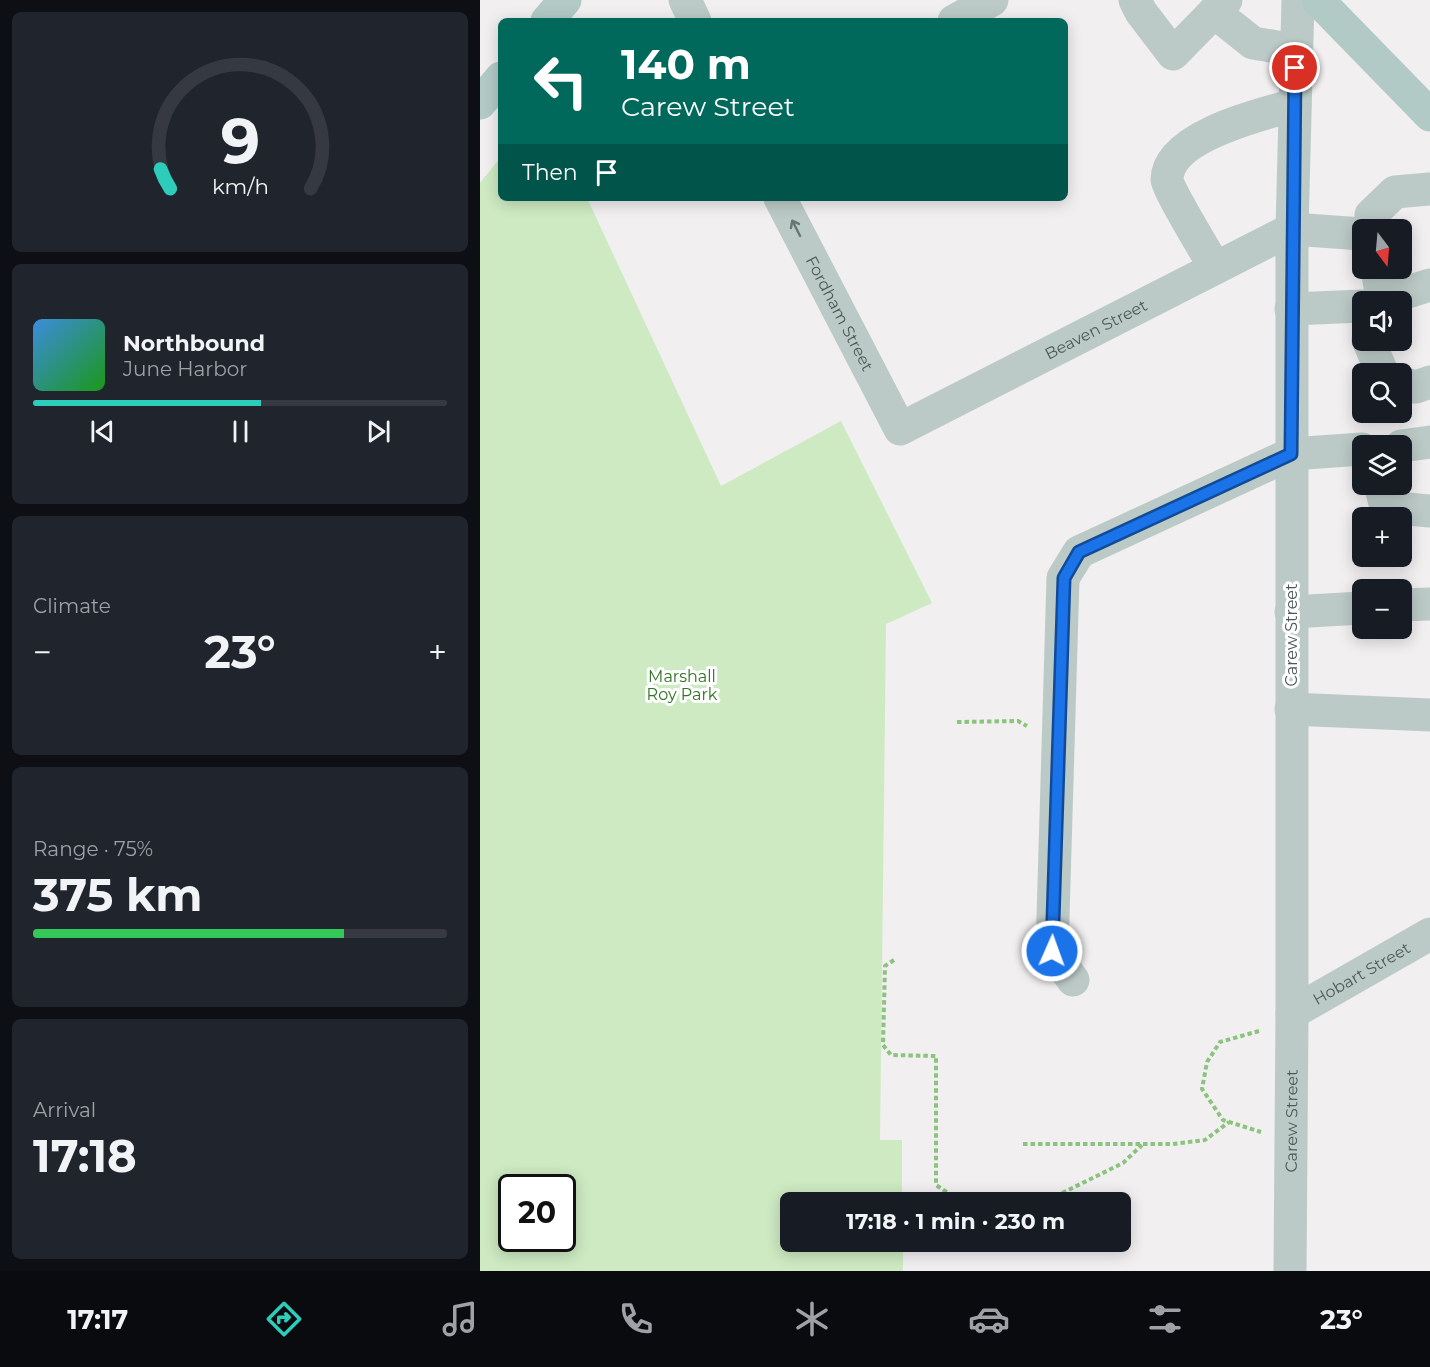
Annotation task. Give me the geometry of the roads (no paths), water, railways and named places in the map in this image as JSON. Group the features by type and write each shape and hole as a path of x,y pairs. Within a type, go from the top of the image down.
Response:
{"main road":[{"path":"550,18 565,0"},
{"path":"1318,0 1430,116"},
{"path":"480,103 498,82"}],"street":[{"path":"685,0 694,18"},
{"path":"935,0 946,18"},
{"path":"959,18 992,0"},
{"path":"1136,0 1141,12 1173,54 1220,6 1253,43 1295,50"},
{"name":"Carew Street","path":"1290,1271 1291,309 1295,50 1298,0"},
{"path":"1215,268 1167,182 1170,164 1192,143 1239,120 1295,105"},
{"path":"1371,219 1371,215 1395,192 1430,189"},
{"name":"Fordham Street","path":"782,201 900,429"},
{"path":"1292,229 1352,233"},
{"name":"Beaven Street","path":"900,429 1292,229"},
{"path":"1393,291 1430,285"},
{"path":"1291,309 1352,298"},
{"path":"1412,386 1416,387 1430,382"},
{"path":"1412,444 1430,442"},
{"path":"1073,980 1052,951 1064,578 1079,552 1291,454 1352,450"},
{"path":"1383,495 1386,507 1430,512"},
{"path":"1412,604 1430,603"},
{"path":"1291,612 1352,609"},
{"path":"1291,709 1430,716"},
{"name":"Hobart Street","path":"1292,1013 1430,934"}],"park label":[{"name":"Marshall Roy Park","path":"682,685"}]}
